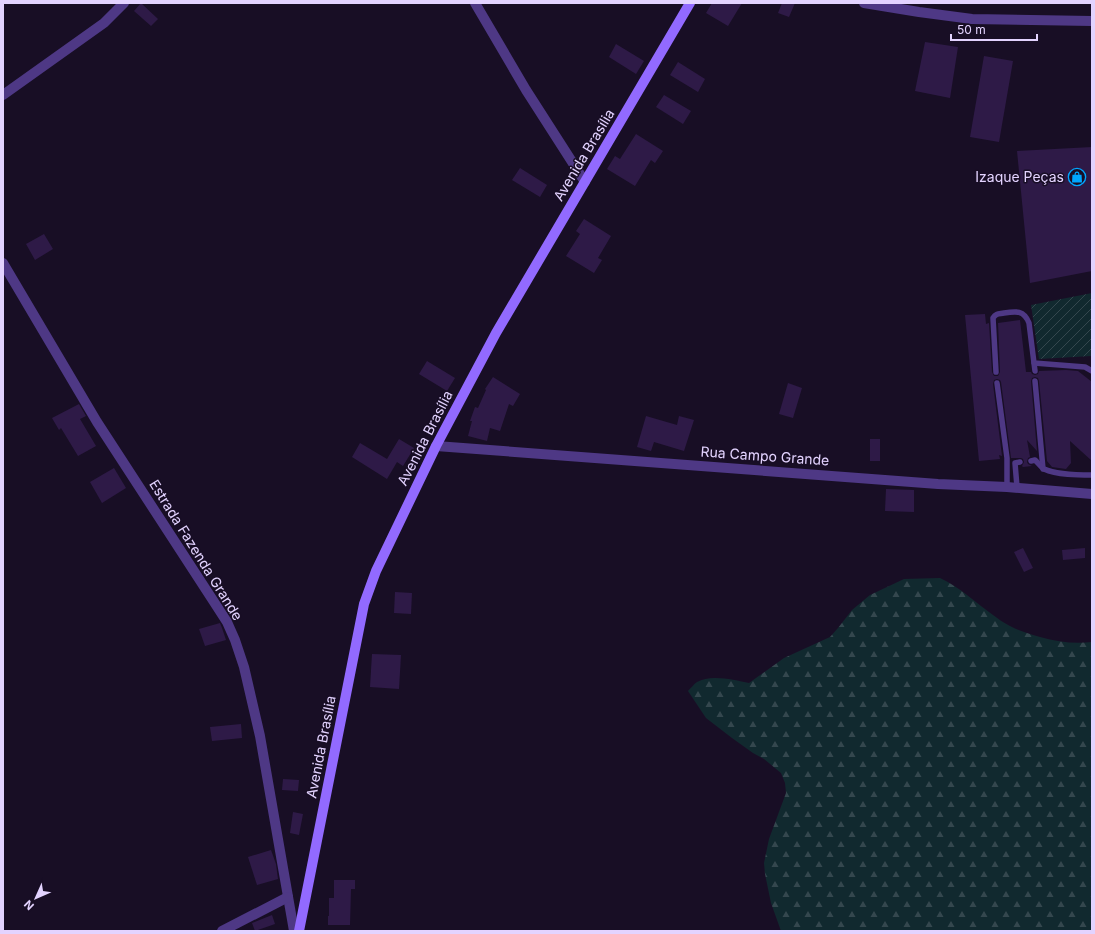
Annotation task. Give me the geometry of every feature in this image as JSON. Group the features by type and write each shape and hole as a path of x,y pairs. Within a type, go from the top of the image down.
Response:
{"main road":[{"name":"Avenida Brasília","path":"299,931 364,604 376,570 436,446 496,333 690,3"}],"street":[{"path":"3,95 104,23 124,3"},
{"path":"475,3 526,90 585,182"},
{"path":"864,3 919,12 972,18 1092,21"},
{"name":"Estrada Fazenda Grande","path":"3,263 93,416 227,622 235,640 244,667 260,736 294,931"},
{"name":"Rua Campo Grande","path":"436,446 938,484 1012,487 1092,494"},
{"path":"222,931 288,897"}],"lane":[{"path":"996,372 992,320 996,314 1015,311 1022,313 1027,317 1029,323 1035,371"},
{"path":"1034,363 1085,367 1092,371"},
{"path":"1035,381 1043,469"},
{"path":"997,383 1012,487"},
{"path":"1031,461 1035,460 1043,469 1052,472 1092,475"},
{"path":"1012,487 1015,463 1020,462"}],"green space":[{"path":"1092,293 1092,356 1039,359 1031,305"},
{"path":"940,578 961,590 999,619 1015,629 1040,637 1060,641 1072,643 1092,642 1092,931 781,931 771,903 764,863 769,839 786,793 785,783 781,773 764,759 753,753 706,718 688,691 697,682 709,678 723,678 749,683 784,658 830,637 852,610 870,595 904,579"}],"building":[{"path":"141,3 158,19 151,26 134,11"},
{"path":"712,3 742,3 728,26 706,13"},
{"path":"782,3 795,3 789,17 778,13"},
{"path":"925,42 958,47 950,98 915,91"},
{"path":"616,44 644,61 636,74 609,57"},
{"path":"984,56 1013,61 999,142 970,137"},
{"path":"678,62 705,79 698,92 670,75"},
{"path":"664,95 691,111 683,124 656,107"},
{"path":"636,134 663,151 655,163 651,160 635,186 607,169 615,156 620,159"},
{"path":"1092,147 1092,271 1030,283 1017,151"},
{"path":"520,168 547,185 540,197 512,180"},
{"path":"584,219 611,236 598,258 602,260 594,273 566,256 580,234 576,231"},
{"path":"44,234 53,249 35,260 26,244"},
{"path":"985,314 986,324 989,323 992,372 994,376 998,376 1000,372 998,323 1020,320 1026,372 1031,372 1035,375 1038,374 1039,371 1078,371 1092,382 1092,461 1070,441 1071,463 1066,469 1052,467 1047,461 1039,381 1038,378 1035,377 1032,378 1031,381 1037,451 1027,440 1030,457 1028,458 1027,462 1032,466 1023,467 1023,459 1011,458 1001,382 997,379 994,380 993,384 1002,456 999,455 1000,459 979,461 965,315"},
{"path":"427,361 455,378 447,391 419,374"},
{"path":"493,377 520,394 513,406 509,404 500,431 490,428 487,441 468,436 472,421 470,421 475,407 478,408 486,390 485,389"},
{"path":"788,383 802,388 793,418 779,414"},
{"path":"79,404 86,416 80,419 96,446 78,456 61,428 59,430 52,418"},
{"path":"646,416 677,425 679,416 694,420 684,451 654,442 651,451 637,447"},
{"path":"399,439 414,448 403,466 397,462 387,479 352,457 360,443 387,459"},
{"path":"870,439 880,439 880,461 870,461"},
{"path":"114,468 126,488 102,503 90,482"},
{"path":"886,489 914,490 914,512 885,511"},
{"path":"1023,548 1033,568 1024,572 1014,552"},
{"path":"1085,548 1085,558 1063,560 1062,550"},
{"path":"395,592 412,593 411,614 394,613"},
{"path":"220,623 226,640 205,646 199,629"},
{"path":"372,654 401,655 399,689 370,687"},
{"path":"241,724 242,738 212,741 210,727"},
{"path":"283,779 299,780 298,791 282,790"},
{"path":"293,812 303,814 299,835 290,833"},
{"path":"271,850 276,864 278,879 257,885 248,857"},
{"path":"334,880 355,880 355,889 351,889 350,925 328,925 329,898 334,898"},
{"path":"272,915 275,924 255,931 252,923"}],"place":[{"name":"Izaque Peças","path":"1077,177"}]}
